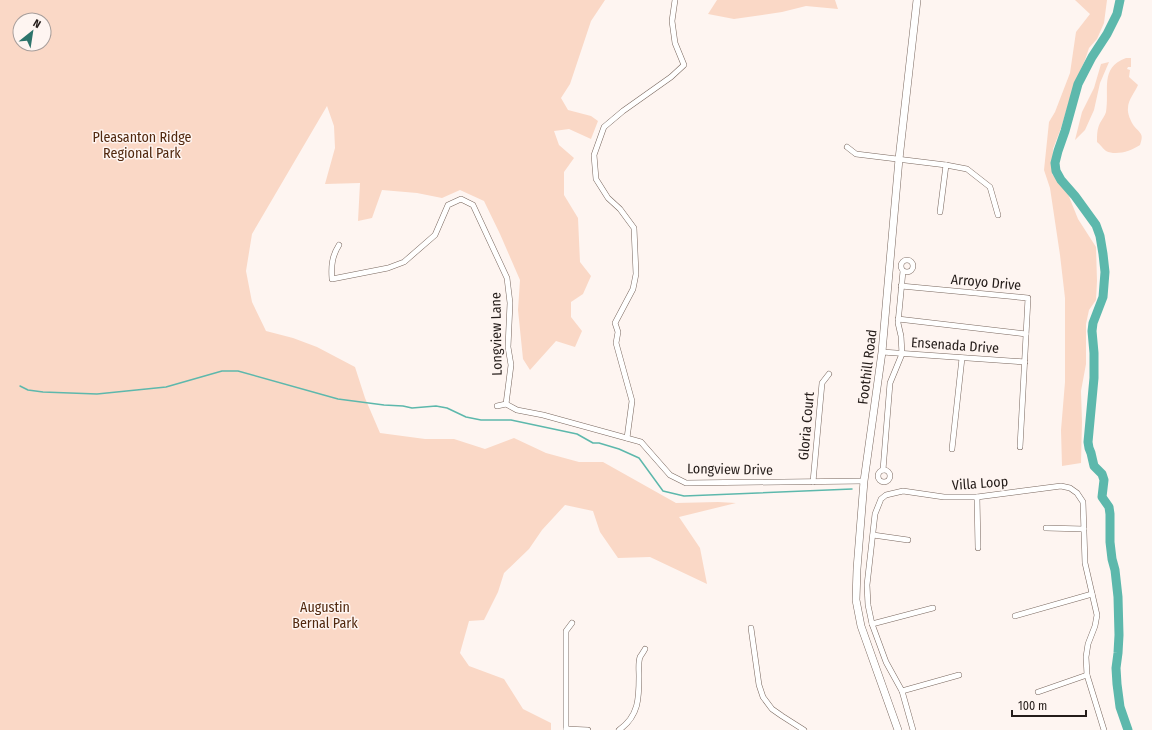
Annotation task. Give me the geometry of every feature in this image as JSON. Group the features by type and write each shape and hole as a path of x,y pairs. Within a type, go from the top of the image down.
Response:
{"main road":[{"name":"Foothill Road","path":"898,730 861,626 856,600 864,481 882,352 899,159 917,0"}],"street":[{"path":"627,438 632,401 616,343 618,332 615,323 633,289 636,274 634,228 620,209 608,198 596,179 594,155 604,127 623,111 671,77 684,64 675,43 672,21 674,0"},
{"path":"847,147 856,154 967,169 990,187 998,215"},
{"path":"940,212 946,165"},
{"name":"Longview Lane","path":"339,245 335,250 333,258 332,279 388,268 404,262 435,235 448,205 461,199 473,205 507,278 510,303 508,347 511,365 506,404"},
{"path":"883,470 890,382 902,354 898,319 903,271"},
{"name":"Arroyo Drive","path":"901,286 1028,298 1020,447"},
{"path":"898,319 1026,334"},
{"name":"Ensenada Drive","path":"882,352 1025,362"},
{"path":"952,450 962,358"},
{"name":"Gloria Court","path":"813,482 822,383 829,374"},
{"path":"497,406 506,404"},
{"name":"Longview Drive","path":"506,404 517,410 544,415 641,442 670,475 686,483 864,481"},
{"name":"Villa Loop","path":"913,730 902,691 886,662 872,624 868,605 867,585 875,514 881,499 886,495 903,491 944,497 977,497 1061,486 1070,488 1077,493 1083,502 1085,563 1097,615 1086,656 1087,675 1104,730"},
{"path":"977,497 978,548"},
{"path":"1046,528 1084,530"},
{"path":"873,535 908,540"},
{"path":"1015,616 1092,594"},
{"path":"872,624 933,608"},
{"path":"572,623 566,631 566,730 588,730"},
{"path":"751,628 759,685 763,697 772,709 804,730"},
{"path":"619,730 625,726 637,707 639,697 639,663 640,657 646,649"},
{"path":"902,691 959,675"},
{"path":"1038,692 1087,675"}],"green space":[{"path":"0,0 605,0 591,21 570,84 561,98 568,110 591,116 598,121 591,139 569,129 554,131 559,145 574,158 564,172 564,195 578,218 580,262 591,276 583,294 571,302 571,317 582,331 575,347 556,341 530,370 523,359 518,310 520,280 484,201 460,190 442,198 417,193 382,190 372,218 358,221 360,183 325,184 335,148 334,126 327,106 252,234 246,271 252,302 266,331 293,338 317,347 355,367 365,398 380,433 425,439 454,439 485,449 514,438 546,453 579,462 603,462 676,503 736,503 679,517 700,548 707,584 650,557 618,558 600,532 593,511 565,505 542,530 529,549 504,573 498,592 484,620 469,621 460,653 469,666 504,679 523,709 551,723 551,730 0,730"},
{"path":"717,0 835,0 838,9 806,6 782,12 734,19 708,14"},
{"path":"1075,0 1107,0 1104,23 1097,39 1089,48 1075,82 1053,149 1052,174 1068,194 1078,219 1096,247 1097,281 1096,300 1089,310 1086,324 1086,364 1081,391 1081,463 1062,466 1061,430 1065,382 1065,298 1050,188 1044,170 1049,122 1055,112 1070,73 1076,32 1090,14"},
{"path":"1126,58 1131,58 1131,67 1128,67 1127,69 1130,70 1129,77 1138,85 1129,102 1128,112 1134,126 1141,134 1142,139 1140,145 1132,149 1114,153 1106,151 1097,142 1098,130 1106,112 1107,80 1109,74 1118,62"},
{"path":"1109,62 1100,83 1094,110 1085,130 1075,140 1082,112 1094,88 1101,64"}],"waterway":[{"path":"1120,0 1117,14 1078,84 1055,163 1056,171 1061,180 1075,196 1096,225 1100,236 1103,254 1105,272 1103,297 1093,323 1092,331 1094,378 1088,442 1094,466 1102,474 1104,480 1102,497 1109,507 1110,514 1110,542 1118,597 1119,635 1116,668 1117,684 1120,707 1128,730"},
{"path":"20,386 28,390 43,392 97,394 166,387 222,371 238,371 338,399 412,408 436,406 447,408 466,417 481,420 511,420 577,434 593,443 599,443 619,449 639,458 663,491 684,496 852,489"}],"park label":[{"name":"Pleasanton Ridge Regional Park","path":"142,146"},
{"name":"Augustin Bernal Park","path":"325,616"}]}
